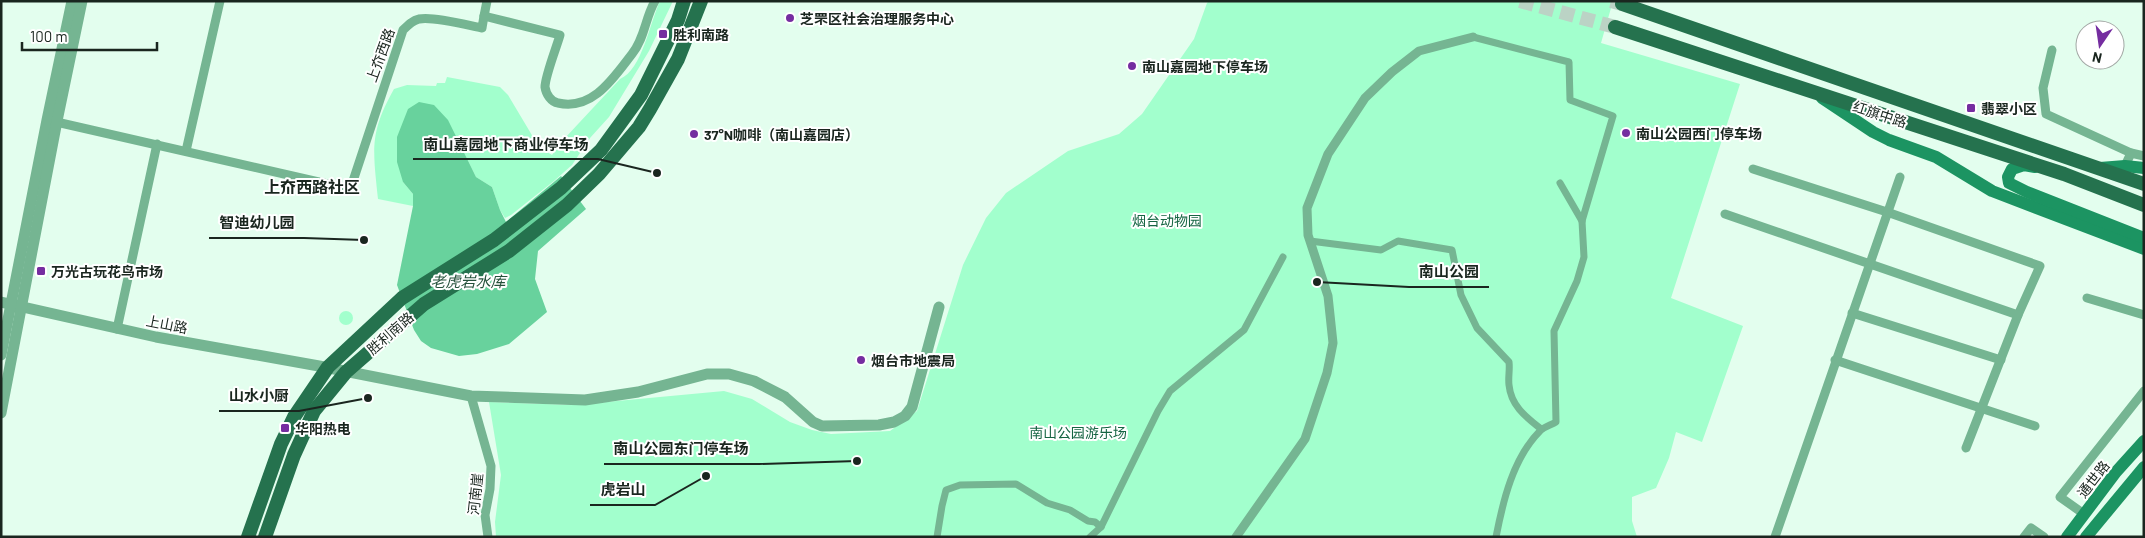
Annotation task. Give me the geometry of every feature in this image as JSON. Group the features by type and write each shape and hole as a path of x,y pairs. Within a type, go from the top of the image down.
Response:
{"main road":[{"name":"胜利南路","path":"328,367 344,350 402,298 494,240 561,188 601,150 641,95 674,28 684,1"},
{"name":"胜利南路","path":"265,537 294,455 314,411 351,368 424,304 509,251 567,205 599,174 639,127 678,59 701,1"},
{"name":"红旗中路","path":"1622,4 2144,184"},
{"name":"红旗中路","path":"1615,27 2064,174 2144,205"},
{"path":"1811,91 1873,132 1889,140 1936,157 1992,191 2144,249"},
{"path":"2064,174 2024,165 2012,169 2008,177 2009,183 2027,192 2144,238"},
{"path":"2100,168 2125,166 2144,168"},
{"path":"248,537 281,444 294,417 328,367"},
{"name":"通世路","path":"2067,537 2116,472 2144,441"},
{"path":"2086,537 2144,468"}],"street":[{"path":"52,120 72,1"},
{"path":"1,355 52,120 82,1"},
{"path":"186,151 220,1"},
{"path":"487,1 484,16 560,35 545,86 548,95 554,102 568,106 582,103 596,96 628,59 642,38 655,1"},
{"name":"上夼西路","path":"52,120 345,188 350,186 403,30 420,18 482,28 484,16"},
{"path":"1236,537 1305,439 1327,373 1333,343 1328,296 1310,240 1307,208 1328,154 1365,98 1392,72 1419,51 1473,37 1569,62 1570,100 1613,116 1582,222 1584,256 1577,281 1554,331 1556,422 1540,429 1518,463 1503,502 1496,537"},
{"path":"2052,50 2043,88 2046,114 2131,153 2144,156"},
{"path":"117,328 157,144"},
{"path":"2125,166 2131,153"},
{"path":"1753,169 1887,212 2040,266 2018,315 1966,448"},
{"path":"1775,537 1900,177"},
{"path":"1560,184 1582,222"},
{"path":"1725,214 2018,315"},
{"path":"1310,240 1381,250 1398,241 1452,250 1461,295 1478,328 1509,362 1509,386 1513,402 1540,429"},
{"path":"1090,537 1101,527 1154,419 1170,391 1244,330 1283,257"},
{"path":"2087,298 2144,315"},
{"path":"1,413 11,304"},
{"name":"上山路","path":"11,304 156,338 328,367 351,368 471,396 585,400 638,392 707,374 729,374 754,381 785,397 813,422 822,426 879,425 905,416 912,407 939,307"},
{"path":"1852,313 2001,360"},
{"path":"1835,360 2035,426"},
{"path":"2084,514 2060,497 2144,391"},
{"name":"河南崖","path":"471,396 491,466 490,489 485,514 488,537"},
{"path":"937,537 946,490 960,485 1016,484 1047,503 1070,510 1101,527"},
{"path":"2024,537 2031,528 2044,537"}],"green space":[{"path":"660,1 673,1 649,51 609,117 590,138 572,165 511,215 505,218 500,210 492,187 476,177 459,143 403,182 413,194 413,206 378,199 374,154 375,142 380,118 394,89 407,85 436,86 437,83 445,83 447,77 500,87 508,95 539,147 552,155 565,138 634,66 640,56"},
{"path":"1209,1 1613,1 1601,43 1740,84 1671,298 1743,326 1702,442 1676,432 1669,458 1656,488 1632,497 1632,521 1637,537 496,537 495,522 501,475 489,402 574,405 724,391 752,399 790,422 831,434 890,431 917,411 963,265 986,218 1006,193 1068,151 1119,134 1142,114 1194,39"},
{"path":"346,311 351,313 353,318 351,323 346,325 341,323 339,318 341,313"}],"water":[{"name":"老虎岩水库","path":"419,102 434,105 448,120 476,177 492,187 506,222 561,176 586,209 538,251 535,279 547,312 509,344 477,354 459,356 431,348 421,341 414,330 397,285 413,206 413,194 403,182 397,162 397,137 408,109"}],"tunnel":[{"path":"1520,1 1615,27"},
{"path":"1611,1 1622,4"}],"place":[{"name":"芝罘区社会治理服务中心","path":"790,18"},
{"name":"胜利南路","path":"663,34"},
{"name":"南山嘉园地下停车场","path":"1132,66"},
{"name":"翡翠小区","path":"1971,108"},
{"name":"南山公园西门停车场","path":"1626,133"},
{"name":"37°N咖啡（南山嘉园店）","path":"694,134"},
{"name":"南山嘉园地下商业停车场","path":"657,173"},
{"name":"智迪幼儿园","path":"364,240"},
{"name":"万光古玩花鸟市场","path":"41,271"},
{"name":"南山公园","path":"1317,282"},
{"name":"烟台市地震局","path":"861,360"},
{"name":"山水小厨","path":"368,398"},
{"name":"华阳热电","path":"285,428"},
{"name":"南山公园东门停车场","path":"857,461"},
{"name":"虎岩山","path":"706,476"}],"district":[{"name":"上夼西路社区","path":"312,186"}],"park label":[{"name":"烟台动物园","path":"1167,220"},
{"name":"南山公园游乐场","path":"1078,432"}]}
